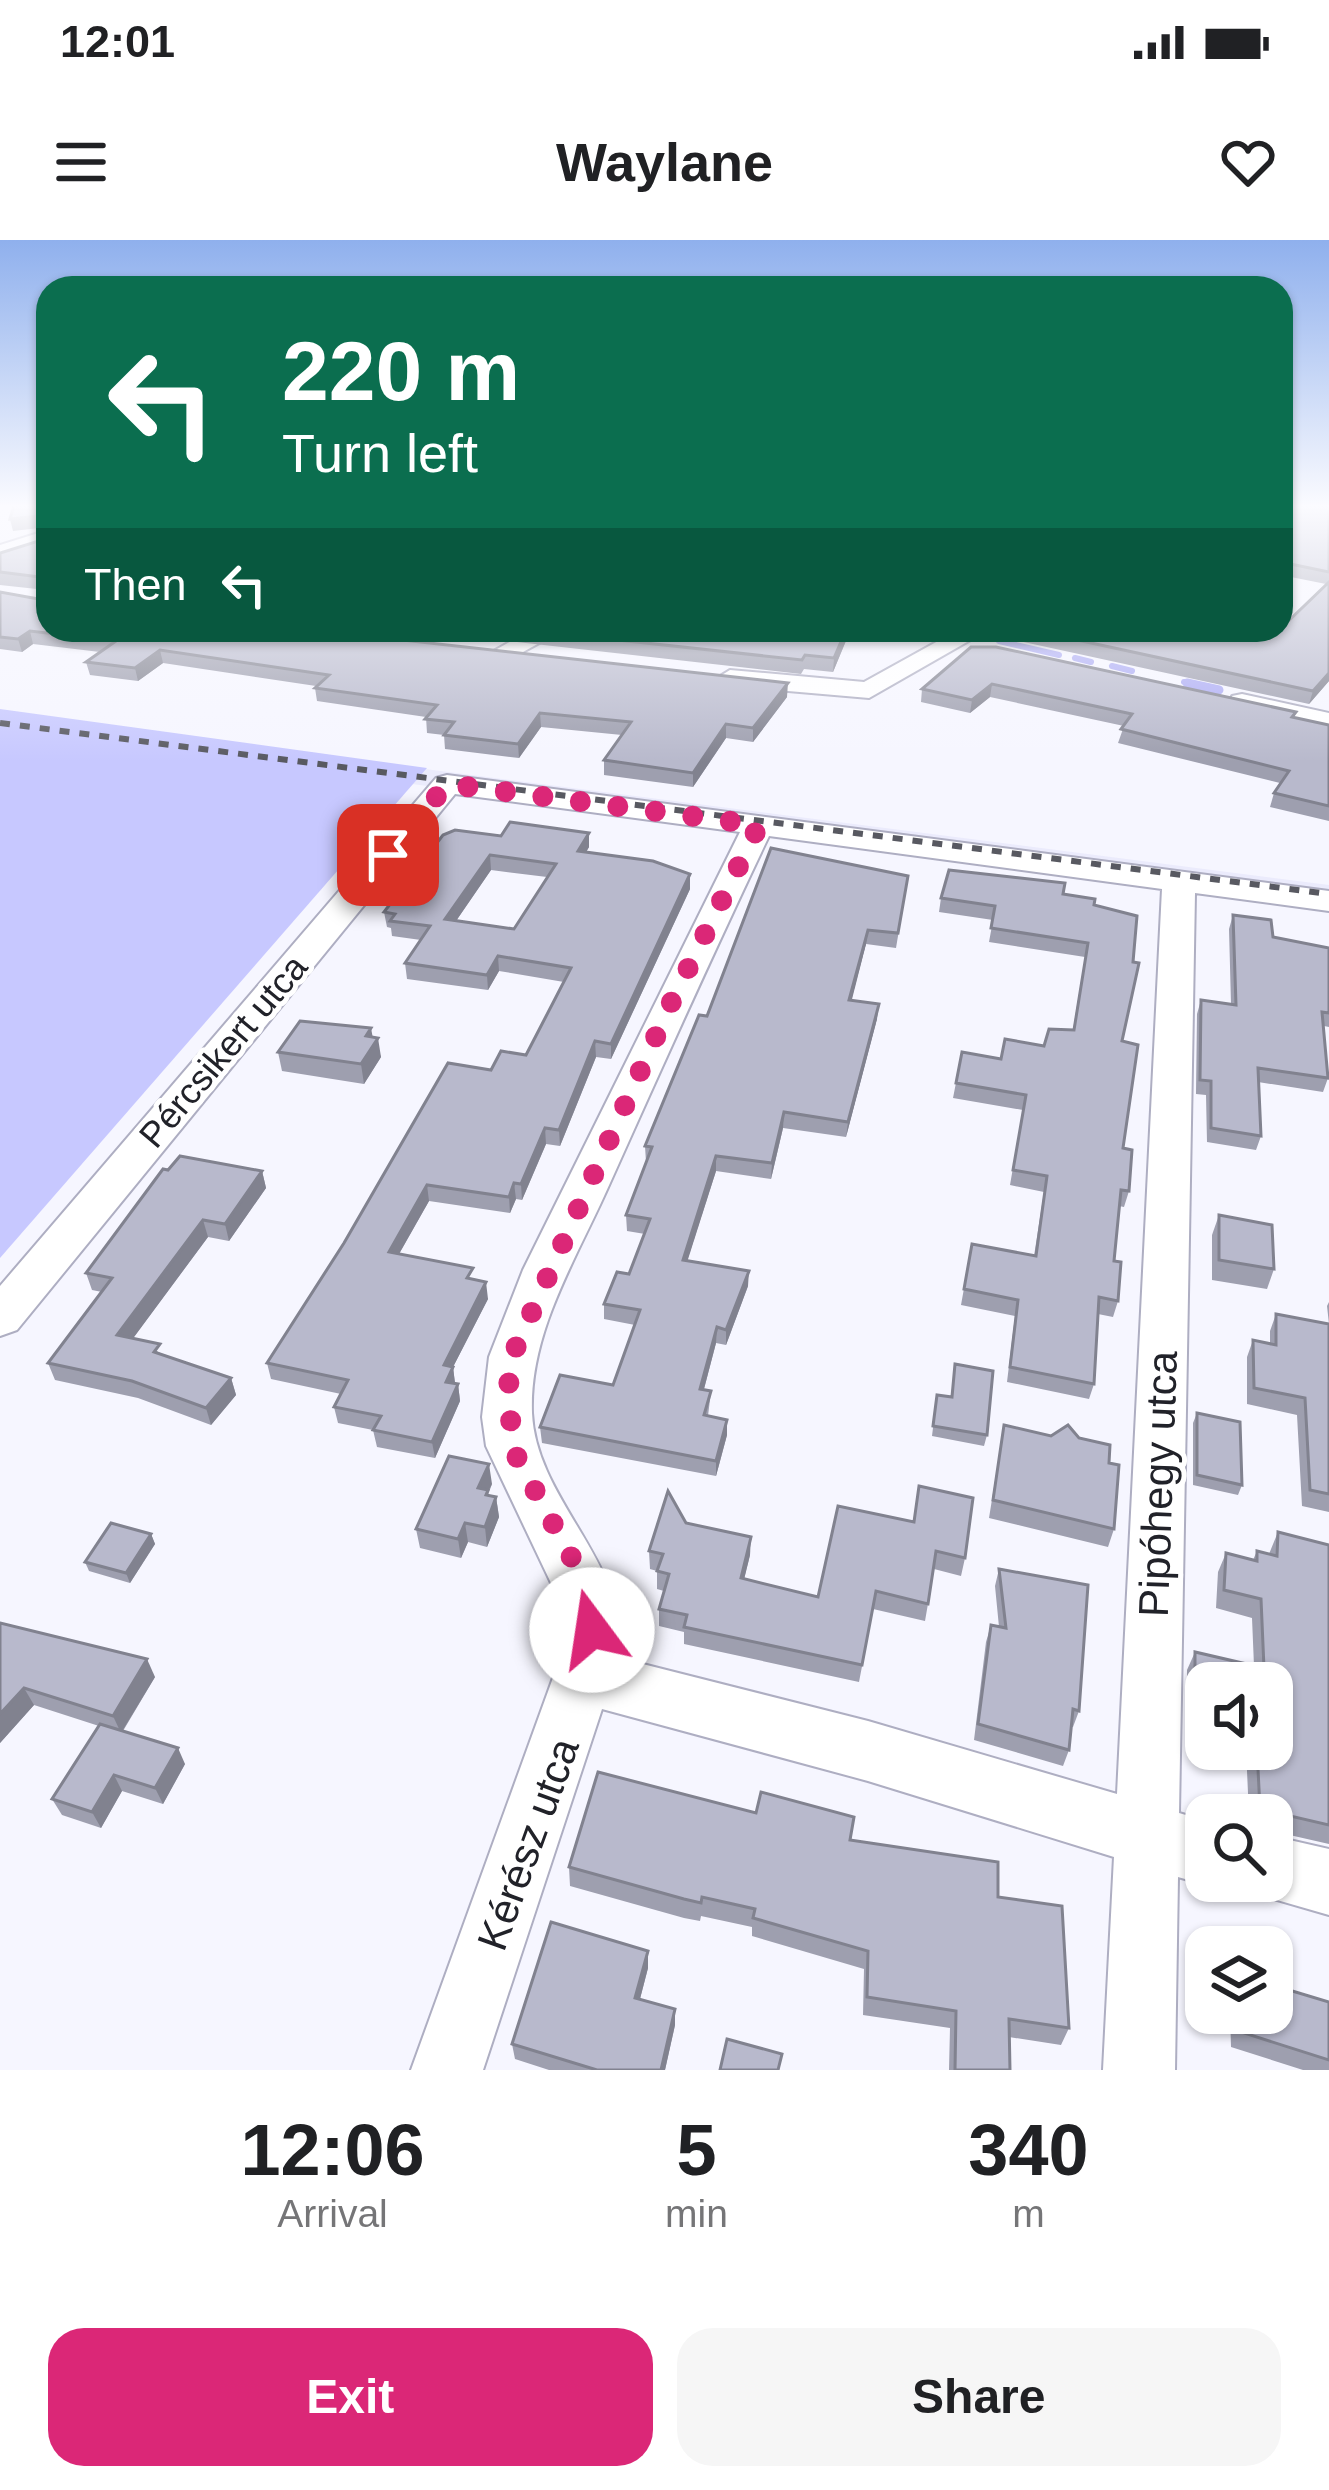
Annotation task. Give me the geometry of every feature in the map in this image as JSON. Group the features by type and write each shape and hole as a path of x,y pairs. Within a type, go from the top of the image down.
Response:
{"street":[{"path":"519,642 492,652 548,658"},
{"path":"706,676 842,691 875,688 957,642"},
{"path":"987,642 1007,650"},
{"path":"1214,696 1329,721"},
{"name":"Pércsikert utca","path":"0,1318 447,784 759,825"},
{"path":"759,825 1329,916"},
{"name":"Kérész utca","path":"447,2070 586,1677 588,1607 575,1564 512,1448 508,1365 670,1005 759,825"},
{"path":"1179,889 1329,901"},
{"name":"Pipóhegy utca","path":"1139,2070 1177,1844 1179,889"},
{"path":"586,1677 907,1762 1177,1844"},
{"path":"1293,1874 1329,1882"}],"shaded area":[{"path":"0,709 427,768 0,1258"},
{"path":"425,769 1329,885 1329,903 412,784"}],"building":[{"path":"1320,590 1329,590 1329,673 1313,691 1086,642 1293,642 1293,617"},
{"path":"0,592 36,599 36,632 18,639 0,637"},
{"path":"115,642 421,642 788,683 753,728 726,724 693,773 604,760 631,722 540,713 518,744 444,735 454,722 425,719 437,705 315,688 329,675 160,650 135,668 86,662"},
{"path":"636,642 841,642 834,658 805,655 802,660"},
{"path":"971,647 996,647 1296,712 1292,717 1329,725 1329,806 1274,793 1289,771 1121,729 1132,714 992,684 972,700 922,689"},
{"path":"510,822 589,833 578,851 653,861 690,874 611,1044 595,1041 559,1130 545,1128 521,1184 514,1183 509,1197 427,1185 389,1252 473,1268 467,1278 486,1282 444,1365 453,1367 446,1382 458,1384 432,1442 373,1430 381,1416 334,1407 348,1380 267,1363 344,1243 448,1063 491,1070 501,1051 526,1055 571,968 498,956 487,975 405,963 430,926 390,921 395,914 384,912 443,835 455,830 501,836","holes":["490,855 556,864 514,929 445,919"]},
{"path":"771,848 908,876 898,933 868,930 849,1000 879,1004 848,1122 784,1112 772,1163 716,1156 683,1260 749,1271 726,1330 717,1327 700,1389 711,1391 704,1415 727,1420 716,1461 540,1427 560,1375 613,1385 640,1310 604,1304 617,1272 629,1274 650,1219 626,1215 652,1147 645,1146 699,1015 707,1016"},
{"path":"949,870 1065,883 1063,894 1095,899 1094,905 1137,916 1133,962 1139,963 1122,1041 1138,1045 1123,1148 1132,1150 1129,1191 1121,1190 1114,1261 1121,1262 1118,1301 1099,1297 1094,1384 1010,1367 1018,1300 964,1289 972,1244 1036,1256 1047,1176 1013,1170 1026,1095 956,1083 962,1052 1001,1059 1005,1039 1044,1046 1049,1029 1074,1030 1088,943 991,928 995,906 941,898"},
{"path":"1233,915 1271,920 1273,937 1329,948 1329,1013 1322,1012 1328,1078 1258,1068 1261,1136 1211,1128 1211,1081 1200,1080 1201,1000 1236,1005"},
{"path":"300,1021 371,1028 366,1036 378,1038 361,1064 278,1052"},
{"path":"180,1156 262,1171 225,1224 203,1220 117,1335 160,1344 154,1352 231,1378 206,1408 132,1381 48,1363 112,1278 86,1273 163,1169 168,1170"},
{"path":"1219,1215 1272,1225 1274,1269 1219,1260"},
{"path":"1276,1314 1329,1324 1329,1494 1310,1490 1305,1398 1254,1388 1253,1340 1276,1345"},
{"path":"955,1364 993,1371 987,1435 933,1426 937,1395 952,1397"},
{"path":"1197,1413 1240,1422 1242,1485 1197,1475"},
{"path":"1004,1425 1051,1436 1068,1425 1079,1438 1110,1445 1109,1463 1119,1465 1114,1529 993,1500"},
{"path":"449,1456 489,1464 478,1488 496,1497 485,1527 465,1523 458,1539 416,1529"},
{"path":"919,1486 973,1498 965,1558 936,1551 928,1604 876,1591 862,1665 684,1627 687,1615 659,1609 669,1574 657,1571 663,1554 649,1551 668,1491 686,1523 751,1537 741,1578 818,1597 838,1506 914,1522"},
{"path":"111,1523 151,1534 126,1573 85,1562"},
{"path":"1278,1532 1329,1545 1329,1825 1293,1817 1293,1794 1259,1794 1258,1770 1293,1770 1293,1662 1264,1662 1261,1599 1224,1590 1226,1553 1257,1561 1257,1551 1277,1556"},
{"path":"999,1569 1088,1585 1079,1711 1073,1709 1069,1750 978,1724 991,1625 1006,1628"},
{"path":"0,1623 147,1659 113,1716 24,1688 0,1714"},
{"path":"1195,1652 1238,1662 1195,1662"},
{"path":"100,1724 178,1748 155,1788 114,1775 92,1812 52,1799"},
{"path":"598,1772 756,1813 761,1792 854,1817 850,1840 998,1862 998,1897 1062,1906 1069,2028 1009,2019 1010,2070 955,2070 956,2011 867,1997 868,1951 753,1918 755,1909 702,1897 701,1903 569,1867"},
{"path":"551,1922 648,1951 635,1998 675,2009 661,2070 597,2070 512,2044"},
{"path":"1293,1991 1329,2002 1329,2060 1247,2034 1293,2034"},
{"path":"727,2039 782,2054 778,2070 720,2070"}],"waterway":[{"path":"1003,642 1059,655"},
{"path":"1075,658 1091,662"},
{"path":"1112,666 1132,671"},
{"path":"1184,682 1201,686"},
{"path":"1187,683 1219,690"}],"railway":[{"path":"0,723 1329,894"}],"route":[{"path":"388,855 447,784 759,825 670,1005 508,1365 507,1422 512,1448 575,1564 592,1630"}]}
